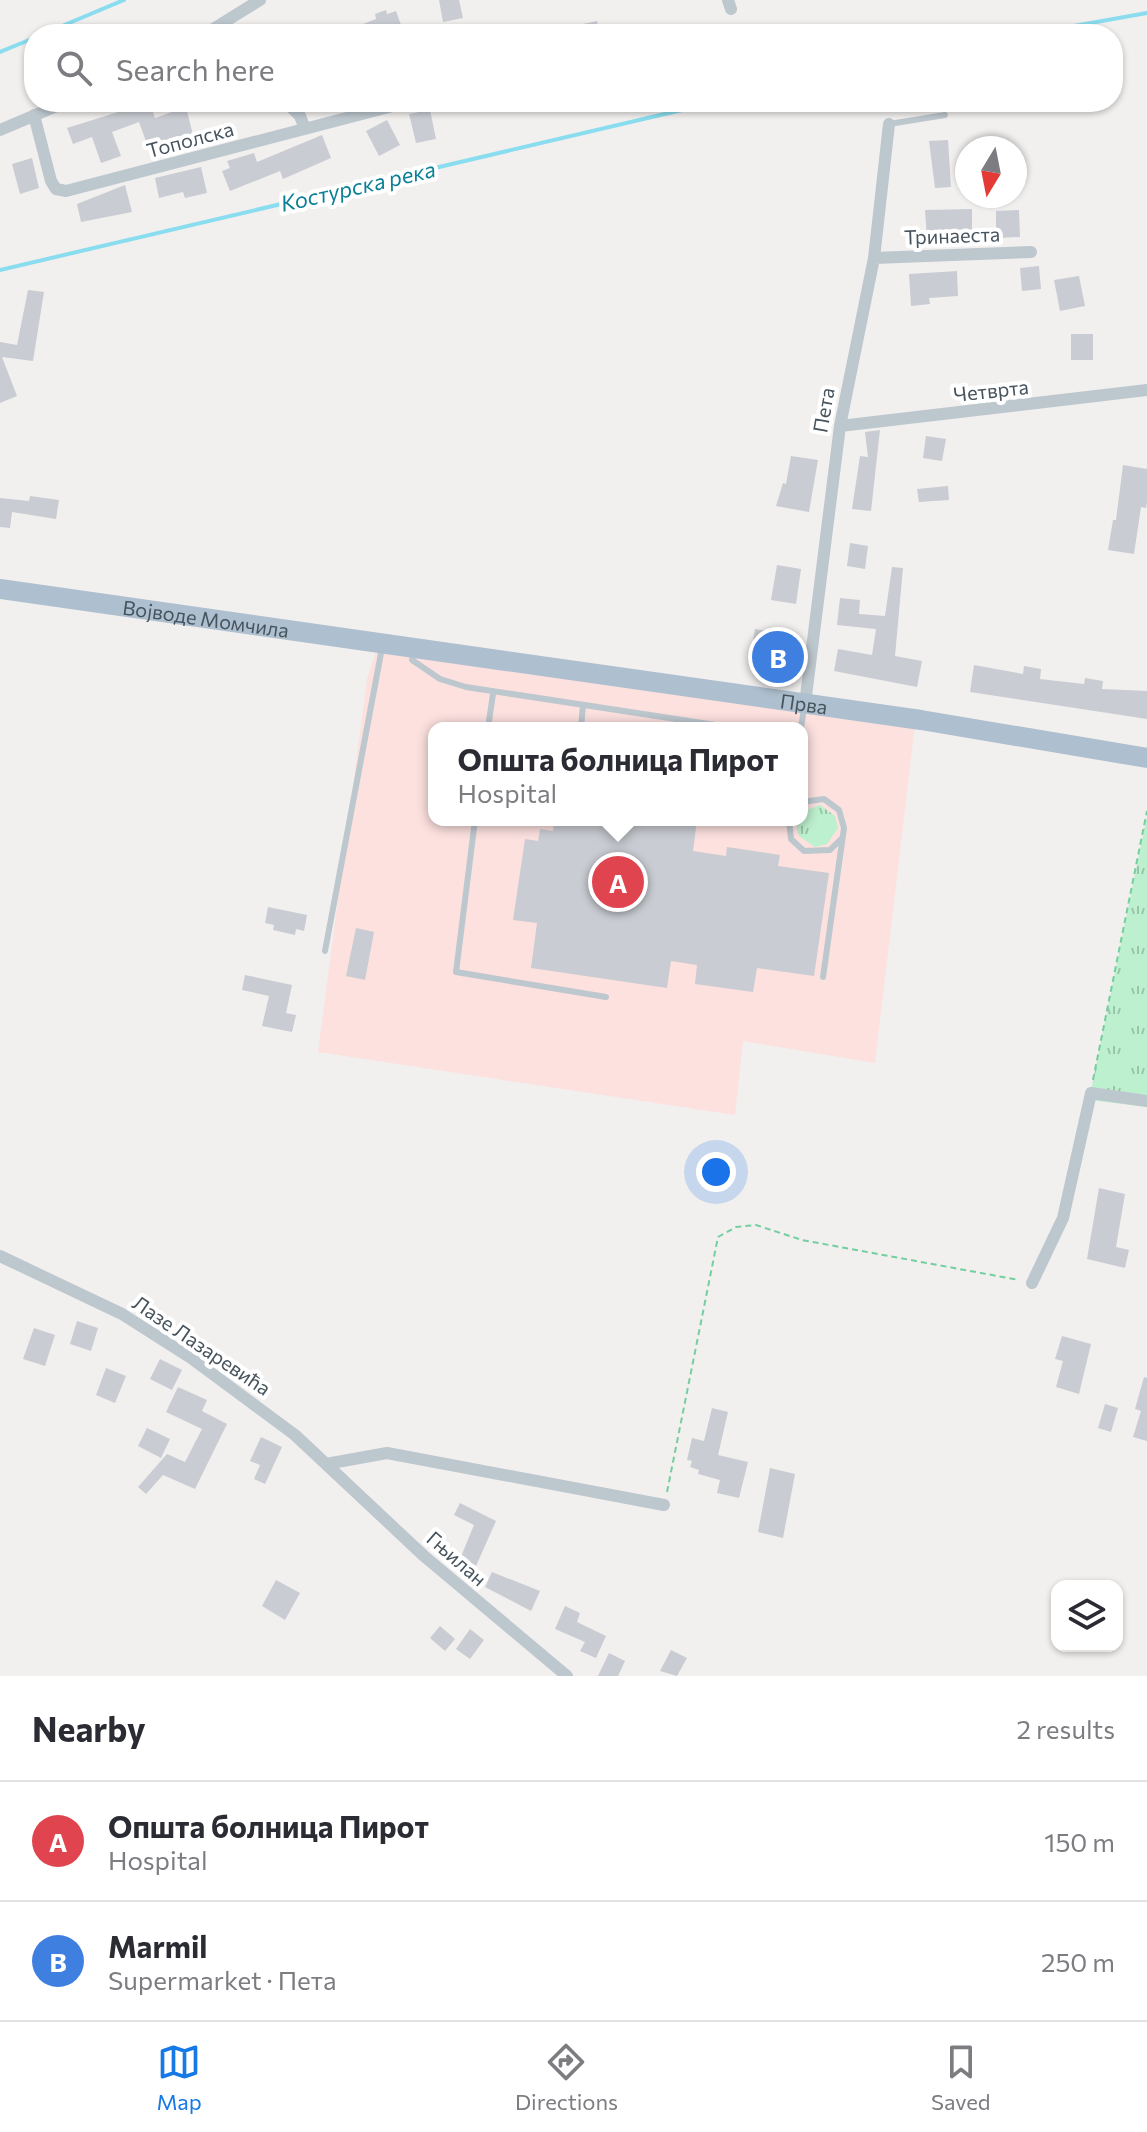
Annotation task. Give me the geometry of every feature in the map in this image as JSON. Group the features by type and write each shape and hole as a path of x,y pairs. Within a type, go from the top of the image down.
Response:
{"main road":[{"name":"Војводе Момчила","path":"0,589 413,650"},
{"name":"Прва","path":"413,650 805,704 1147,758"}],"street":[{"path":"224,24 260,0"},
{"path":"0,130 41,112"},
{"path":"295,112 305,129"},
{"name":"Тополска","path":"34,115 51,181 56,189 66,191 370,112"},
{"name":"Пета","path":"805,704 840,426 874,258 889,124"},
{"name":"Тринаеста","path":"874,258 1031,252"},
{"name":"Четврта","path":"840,426 1017,408 1147,390"},
{"path":"1032,1283 1063,1218 1091,1093 1147,1101"},
{"name":"Лазе Лазаревића","path":"0,1256 122,1314 191,1358 295,1435 326,1464"},
{"path":"326,1464 387,1453 664,1505"},
{"name":"Гњилан","path":"326,1464 424,1556 567,1676"}],"lane":[{"path":"889,124 945,115"},
{"path":"325,951 383,645"},
{"path":"413,650 412,660 440,679 493,694 583,705 681,722"},
{"path":"489,722 493,694"},
{"path":"802,722 805,704"},
{"path":"582,722 583,705"},
{"path":"652,716 652,722"},
{"path":"808,800 814,798 833,803 843,818 841,865 823,977"},
{"path":"474,826 456,972 606,997"},
{"path":"790,826 791,839 804,851 830,850 842,838"}],"path":[{"path":"1091,1093 1147,811"},
{"path":"664,1505 718,1237 736,1227 756,1225 802,1240 1032,1283"}],"shaded area":[{"path":"378,646 915,724 875,1063 743,1041 735,1115 318,1052 367,679"}],"green space":[{"path":"820,805 835,816 838,828 827,844 815,847 799,836 797,826 808,826 808,810"},
{"path":"1147,816 1147,1107 1089,1100"}],"building":[{"path":"439,0 459,0 463,18 443,22"},
{"path":"386,10 387,14 396,11 401,24 363,24 376,19 375,14"},
{"path":"118,112 153,112 155,118 172,112 187,112 193,135 178,140 177,136 148,147 139,122 112,132 121,156 101,163 92,137 73,144 67,128"},
{"path":"430,112 436,139 416,143 409,114"},
{"path":"387,120 400,145 379,156 366,131"},
{"path":"322,135 331,158 283,179 280,171 230,191 222,171 230,168 227,161 254,153 257,162"},
{"path":"948,140 951,187 935,188 929,141"},
{"path":"32,158 39,188 20,194 12,164"},
{"path":"201,167 207,193 185,198 183,192 159,198 155,178"},
{"path":"125,185 132,212 81,222 77,204"},
{"path":"972,209 972,235 927,239 925,210"},
{"path":"1019,210 1020,237 996,238 996,211"},
{"path":"1039,266 1041,289 1022,291 1020,268"},
{"path":"957,271 958,296 929,298 930,304 911,306 909,274"},
{"path":"1079,276 1085,306 1060,311 1054,280"},
{"path":"28,290 44,292 33,361 2,357 17,396 0,403 0,342 17,345"},
{"path":"1071,334 1093,334 1093,360 1071,360"},
{"path":"880,430 871,511 852,509 860,456 868,457 865,432"},
{"path":"926,436 946,439 942,461 923,458"},
{"path":"791,456 818,460 809,512 776,506 783,483 786,484"},
{"path":"1123,465 1147,469 1147,502 1146,508 1141,507 1134,554 1108,550 1113,520 1116,520"},
{"path":"948,486 949,500 919,502 917,489"},
{"path":"30,496 59,500 56,519 12,512 10,528 0,527 0,498 29,501"},
{"path":"850,543 868,546 865,569 847,566"},
{"path":"777,565 801,569 796,604 771,600"},
{"path":"892,567 903,568 895,656 922,661 917,687 834,671 838,649 872,655 876,629 837,625 840,598 860,600 859,614 885,616"},
{"path":"755,629 791,635 786,664 750,658"},
{"path":"974,665 1023,674 1024,666 1041,669 1040,679 1084,684 1085,678 1103,681 1102,689 1147,691 1147,719 970,692"},
{"path":"553,826 696,826 693,851 726,856 727,847 780,855 778,866 829,873 814,976 757,968 753,992 695,984 697,965 671,961 667,988 531,968 537,923 513,920 525,839 538,841 540,829 553,831"},
{"path":"268,907 307,915 304,931 296,929 295,935 273,930 274,925 265,923"},
{"path":"356,928 374,932 365,980 346,976"},
{"path":"245,975 292,985 286,1013 296,1015 292,1032 262,1026 269,996 242,990"},
{"path":"1099,1188 1125,1194 1116,1247 1129,1250 1125,1268 1087,1259"},
{"path":"77,1321 98,1328 91,1351 70,1344"},
{"path":"34,1328 55,1335 45,1366 23,1359"},
{"path":"1062,1336 1091,1344 1079,1394 1056,1387 1063,1361 1055,1359"},
{"path":"160,1359 182,1370 172,1390 150,1379"},
{"path":"106,1368 126,1376 115,1403 96,1395"},
{"path":"1144,1377 1147,1378 1147,1441 1133,1437 1141,1411 1135,1409"},
{"path":"178,1387 207,1400 202,1411 227,1424 195,1489 163,1475 146,1494 138,1487 167,1454 185,1462 202,1429 166,1412"},
{"path":"1105,1404 1118,1408 1111,1432 1098,1428"},
{"path":"712,1408 728,1412 718,1455 748,1462 739,1498 717,1493 720,1480 698,1474 699,1470 690,1467 692,1461 687,1460 692,1438 704,1441"},
{"path":"147,1428 170,1439 161,1458 138,1446"},
{"path":"261,1437 282,1447 265,1484 254,1479 260,1465 250,1461"},
{"path":"770,1468 795,1474 783,1538 758,1532"},
{"path":"460,1503 496,1521 476,1566 460,1559 474,1525 454,1515"},
{"path":"492,1572 540,1591 531,1611 485,1587"},
{"path":"276,1580 300,1593 285,1620 262,1606"},
{"path":"565,1606 580,1613 577,1622 606,1636 596,1658 580,1651 585,1642 555,1629"},
{"path":"440,1626 455,1639 445,1651 430,1638"},
{"path":"470,1629 484,1640 470,1659 456,1649"},
{"path":"671,1650 687,1658 677,1676 660,1671"},
{"path":"609,1653 625,1661 618,1676 598,1676"}],"waterway":[{"path":"67,24 124,0"},
{"name":"Костурска река","path":"1085,24 1147,13"},
{"path":"0,52 24,42"},
{"name":"Костурска река","path":"0,270 673,112"}],"place":[{"name":"Marmil","path":"778,657"},
{"name":"Општа болница Пирот","path":"618,882"}]}
